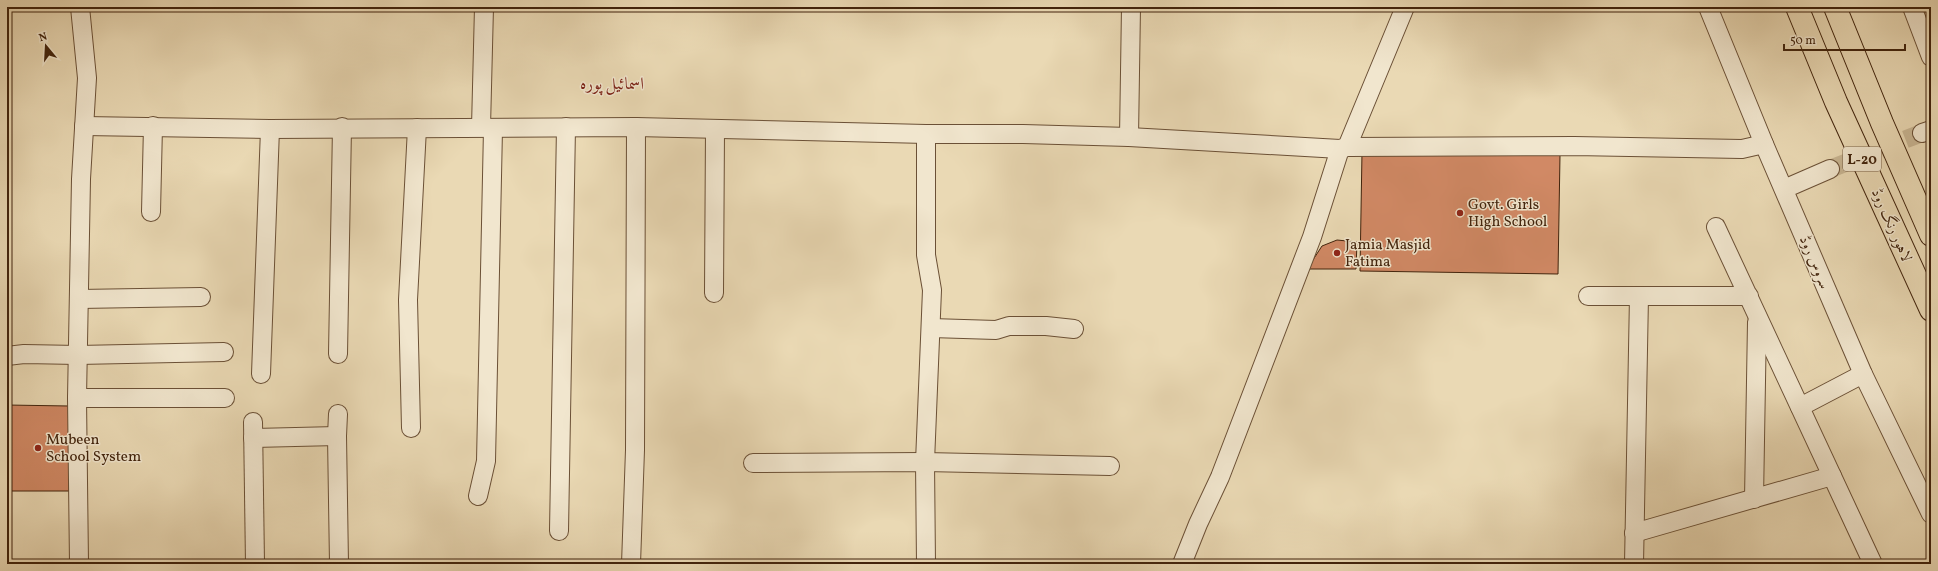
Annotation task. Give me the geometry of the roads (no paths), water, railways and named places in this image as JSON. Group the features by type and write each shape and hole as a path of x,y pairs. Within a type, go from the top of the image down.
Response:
{"highway":[{"name":"لاہور رنگ روڈ","path":"1797,7 1836,102 1931,310"},
{"name":"L-20","path":"1835,7 1882,123 1931,235"}],"street":[{"path":"79,564 77,398 81,179 87,78 80,7"},
{"path":"478,496 486,461 487,128 484,7"},
{"path":"1129,137 1131,7"},
{"path":"1182,564 1198,524 1220,477 1312,236 1343,148 1405,7"},
{"name":"سروس روڈ","path":"1708,7 1764,144 1863,374 1931,514"},
{"path":"1912,7 1931,57"},
{"path":"84,126 270,129 342,127 636,127 715,130 926,134 1023,134 1129,137 1343,148 1574,146 1742,149 1764,144"},
{"path":"151,212 153,126"},
{"path":"338,354 342,127"},
{"path":"559,531 566,127"},
{"path":"631,564 635,442 636,127"},
{"path":"411,428 408,300 417,128"},
{"path":"261,374 270,129"},
{"path":"714,293 715,130"},
{"path":"926,134 926,255 932,290 925,462 926,564"},
{"path":"1784,189 1830,170"},
{"path":"1716,227 1873,564"},
{"path":"1588,296 1749,296"},
{"path":"1634,564 1639,296"},
{"path":"79,299 201,297"},
{"path":"1754,499 1757,317"},
{"path":"931,328 996,330 1009,326 1046,326 1074,329"},
{"path":"7,356 24,354 78,355 224,352"},
{"path":"1800,407 1863,374"},
{"path":"77,398 225,398"},
{"path":"338,414 339,564"},
{"path":"255,564 253,430 337,436"},
{"path":"753,463 925,462 1110,466"},
{"path":"1634,533 1832,476"}],"tunnel":[{"path":"1830,169 1922,133"}],"place":[{"name":"Govt. Girls High School","path":"1460,213"},
{"name":"Jamia Masjid Fatima","path":"1337,253"},
{"name":"Mubeen School System","path":"38,448"}],"district":[{"name":"اسمائیل پورہ","path":"612,83"}]}
